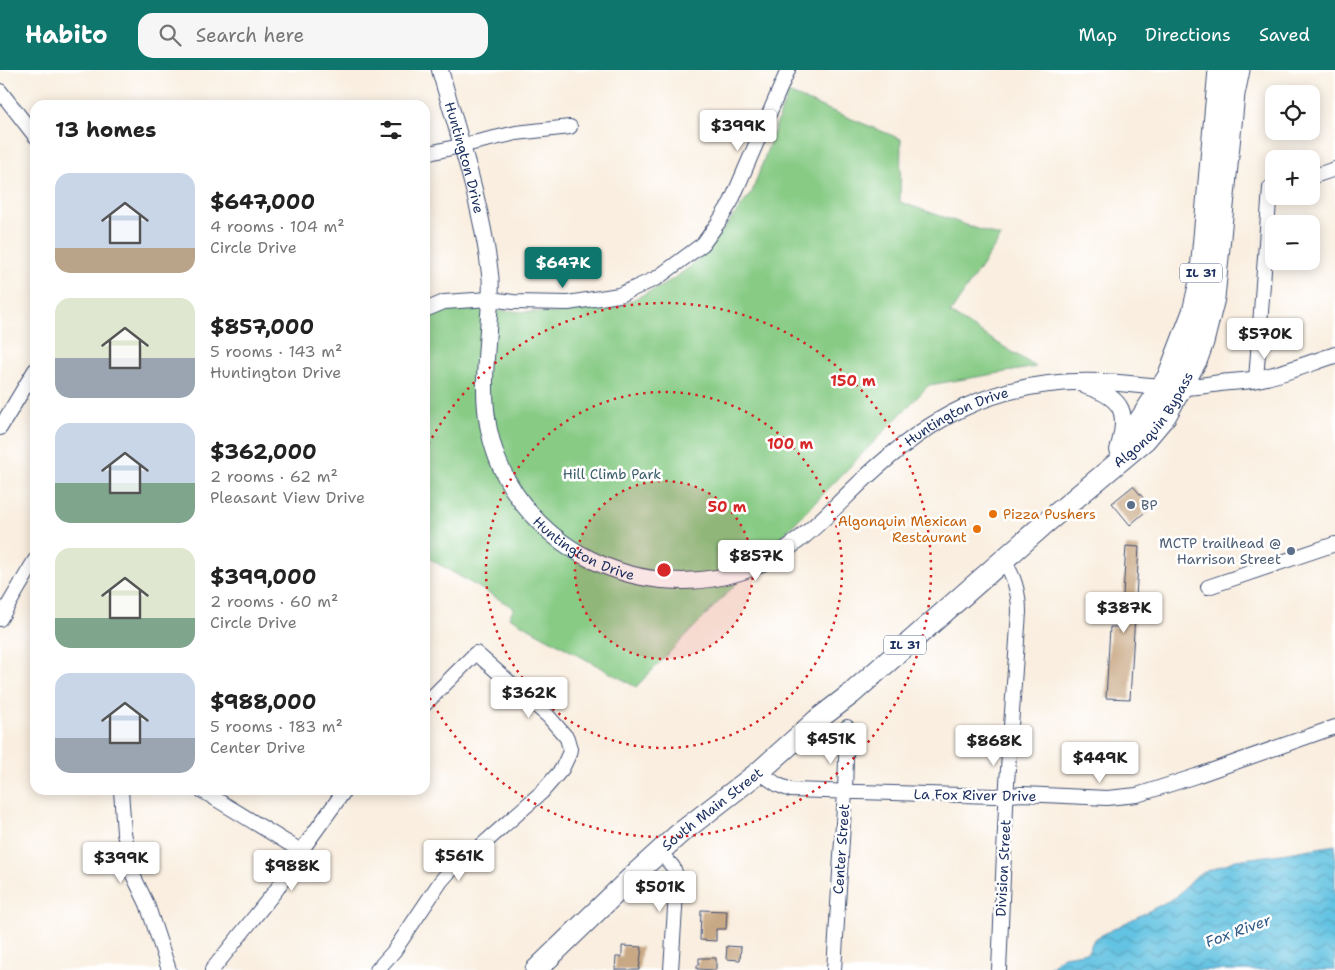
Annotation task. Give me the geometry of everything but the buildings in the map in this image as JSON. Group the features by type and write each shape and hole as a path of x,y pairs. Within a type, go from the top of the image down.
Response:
{"main road":[{"name":"Algonquin Bypass","path":"1117,463 1138,423 1168,377 1193,312 1200,282 1219,70"},
{"name":"Algonquin Bypass","path":"1117,463 1145,440 1166,415 1183,387 1203,342 1214,298 1234,94 1239,70"},
{"name":"South Main Street","path":"536,970 634,874 679,834 759,772 1117,463"}],"street":[{"name":"Huntington Drive","path":"440,70 482,225 491,278 485,380 488,428 501,466 519,500 548,530 579,554 620,572 664,582 710,579 730,575 759,564 783,552 807,534 864,479 904,444 926,428 966,407 1022,388 1055,384 1098,382 1161,386"},
{"path":"430,308 444,302 490,299 513,302 568,303 619,295 657,278 702,244 732,202 788,70"},
{"path":"0,91 30,130"},
{"path":"430,153 461,144 516,133 570,127"},
{"path":"1320,174 1335,169"},
{"path":"1256,380 1271,205"},
{"path":"1161,386 1183,387 1256,380 1335,354"},
{"path":"0,428 30,378"},
{"path":"1077,383 1102,391 1118,403 1124,424 1117,463"},
{"path":"1208,587 1335,544"},
{"name":"Division Street","path":"999,970 1019,612 1019,595 1009,568 1003,560"},
{"path":"0,619 30,568"},
{"path":"377,970 394,951 434,889 449,872 542,792 556,777 567,760 570,749 567,738 548,716 476,653 430,699"},
{"name":"Center Street","path":"834,970 847,727"},
{"name":"La Fox River Drive","path":"759,772 786,789 956,795 1024,794 1108,798 1137,795 1335,727"},
{"path":"121,795 124,833 133,875 147,904 169,970"},
{"path":"222,795 301,851"},
{"path":"212,970 277,889 301,851 341,795"},
{"path":"660,852 673,868 676,878 671,970"}],"green space":[{"name":"Hill Climb Park","path":"788,93 901,139 900,202 1001,237 950,313 1036,367 929,385 636,687 509,617 514,608 430,559 430,316 441,311 469,309 553,313 617,307 664,285 690,267 713,243 752,192"}],"water":[{"name":"Fox River","path":"1335,845 1335,970 1046,970 1064,956 1088,952 1094,939 1176,897 1197,875 1236,860"}],"place":[{"name":"BP","path":"1131,505"},
{"name":"Pizza Pushers","path":"993,514"},
{"name":"Algonquin Mexican Restaurant","path":"977,529"},
{"name":"MCTP trailhead @ Harrison Street","path":"1291,551"}]}
